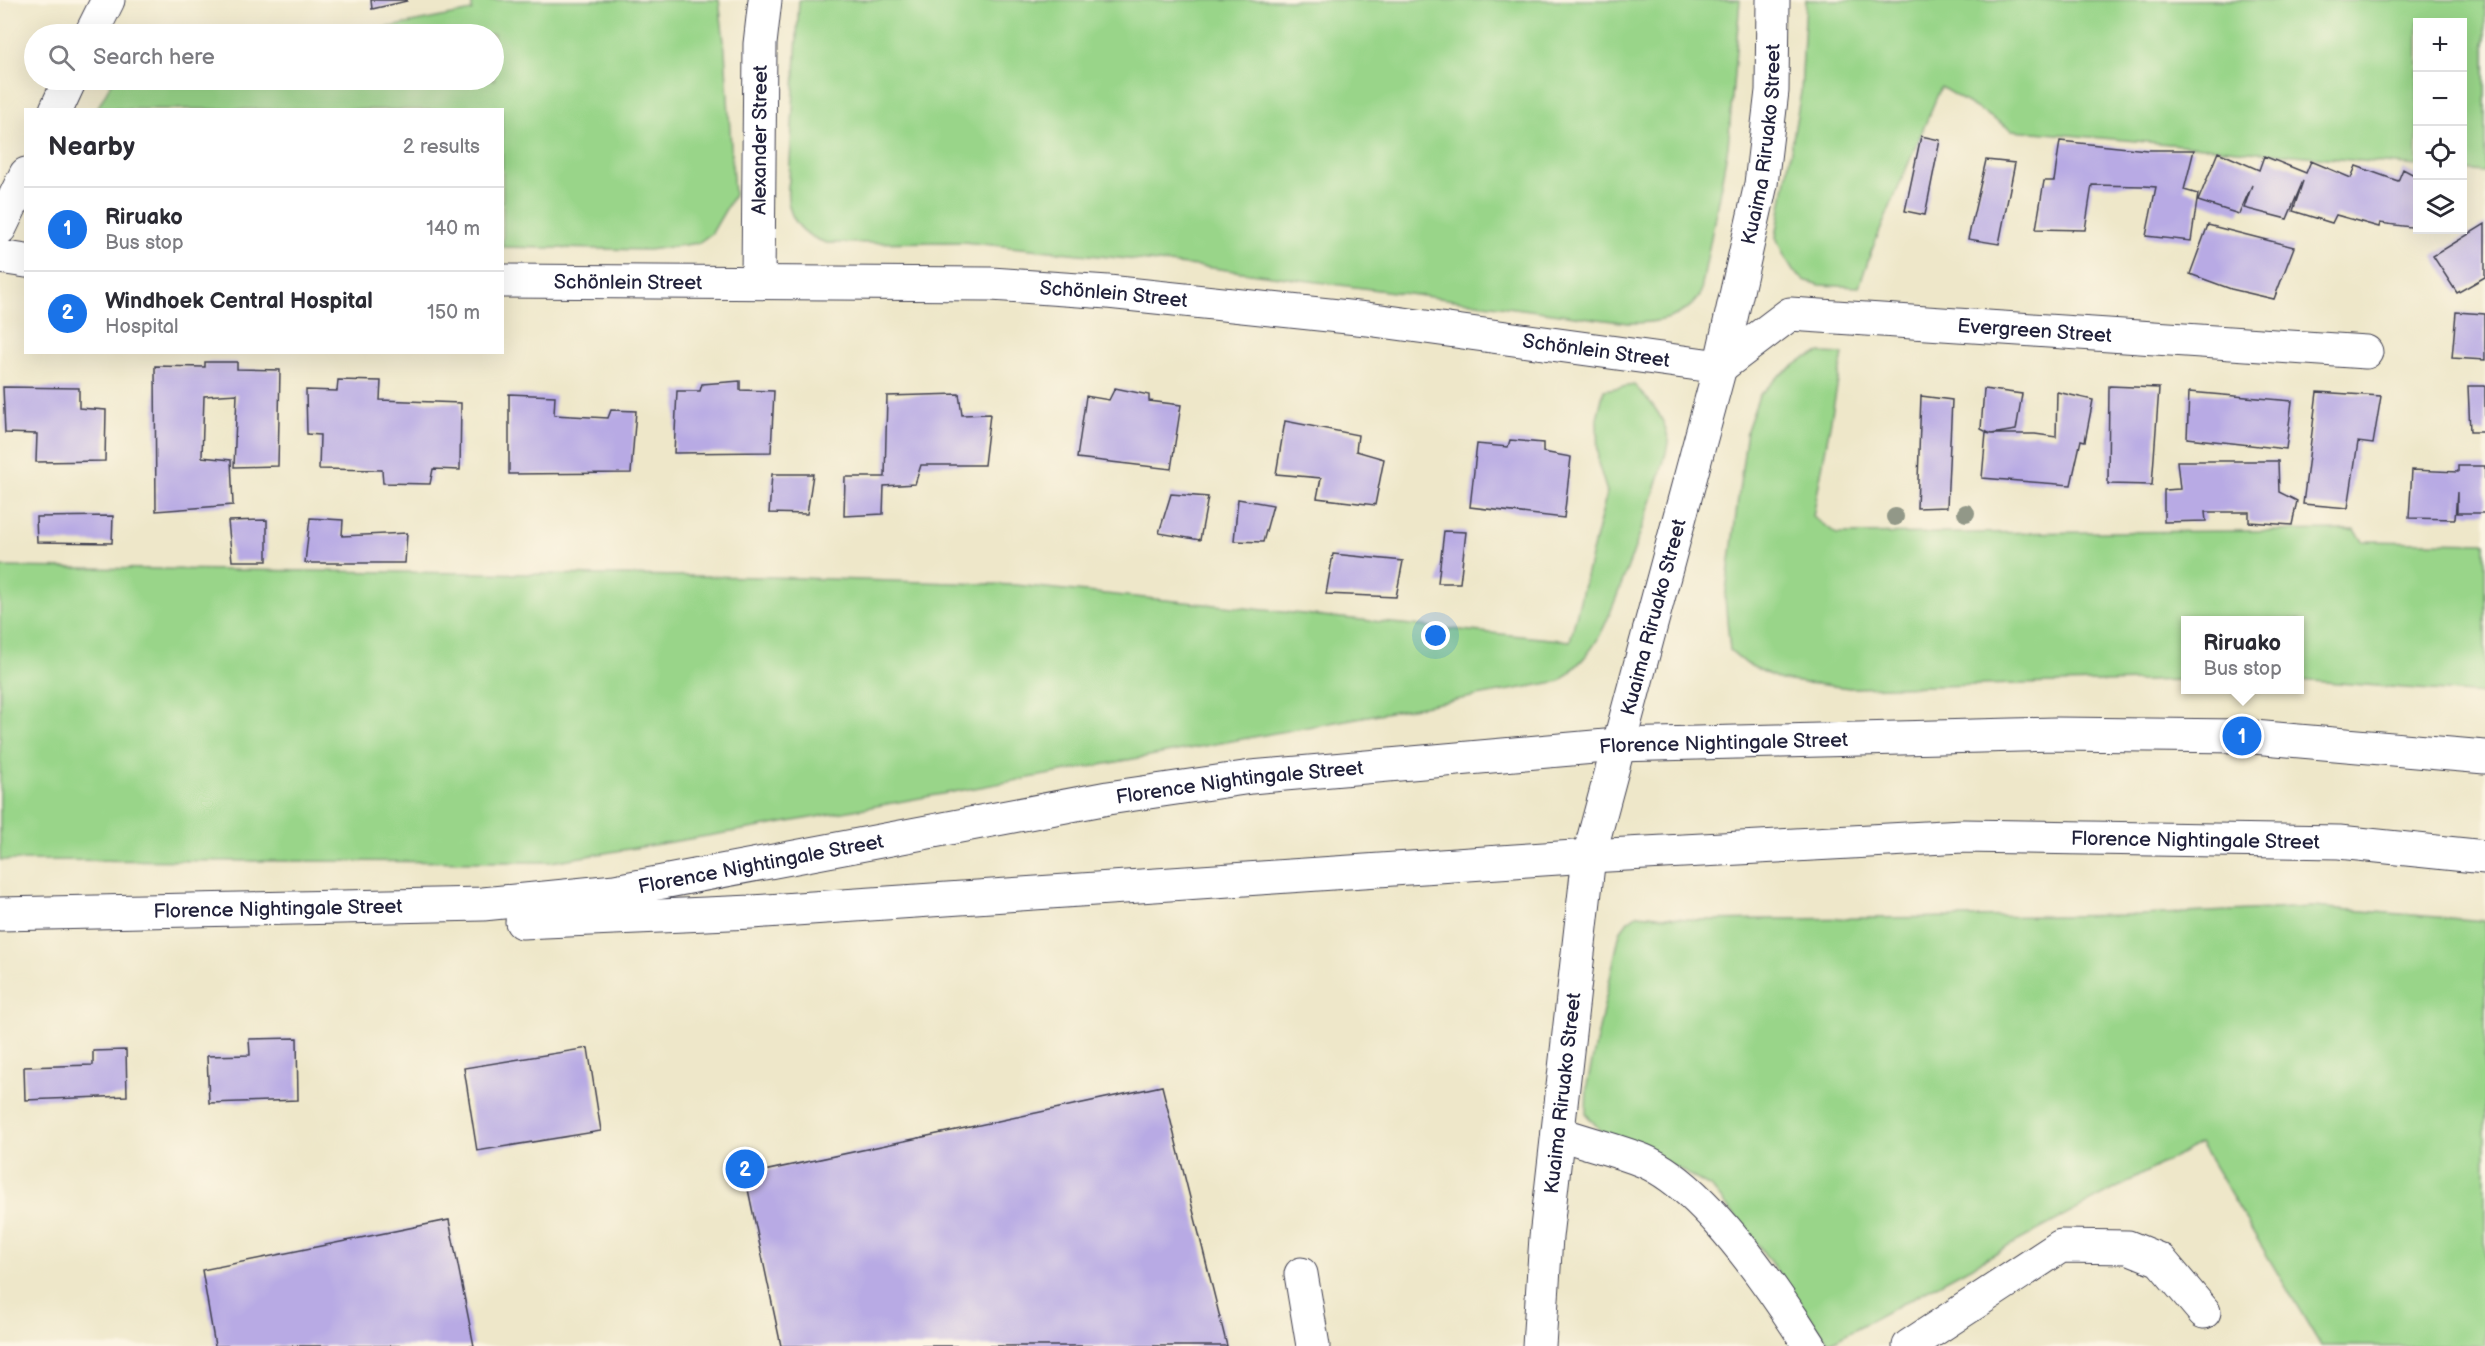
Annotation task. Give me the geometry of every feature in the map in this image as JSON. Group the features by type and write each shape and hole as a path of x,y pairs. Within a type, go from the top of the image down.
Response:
{"main road":[{"path":"96,24 108,0"},
{"name":"Alexander Street","path":"758,281 760,44 765,0"},
{"name":"Kuaima Riruako Street","path":"1539,1346 1546,1237 1589,856 1720,367 1761,184 1772,91 1773,0"},
{"path":"57,108 65,90"},
{"path":"0,228 24,178"},
{"path":"0,257 24,261"},
{"name":"Schönlein Street","path":"504,281 991,284 1108,292 1367,319 1720,367"},
{"name":"Evergreen Street","path":"1720,367 1790,314 2366,352"},
{"name":"Florence Nightingale Street","path":"0,914 483,904 552,899 615,891 1108,798 1251,777 1617,745 2056,734 2242,736 2485,757"},
{"name":"Florence Nightingale Street","path":"0,935 484,924 741,913 1589,856 1963,836 2339,842 2485,857"},
{"path":"1558,1133 1646,1162 1688,1190 1764,1276 1810,1346"},
{"path":"1909,1346 2061,1246 2128,1247 2160,1260 2204,1312"},
{"path":"1301,1274 1313,1346"}],"green space":[{"path":"472,0 719,0 725,50 734,195 712,233 698,243 649,250 504,247 504,108 98,108 107,90 504,90 504,24 406,24 472,11"},
{"path":"799,0 1740,0 1728,147 1700,296 1677,315 1658,321 1628,323 1197,266 963,242 827,243 808,234 800,227 790,211 788,202"},
{"path":"1806,0 2485,0 2485,172 2467,170 2467,18 2413,18 2413,166 2012,130 1941,87 1871,252 1859,287 1819,285 1804,280 1793,271 1776,237 1801,92"},
{"path":"1821,353 1843,354 1813,517 1837,534 2355,530 2363,541 2485,543 2485,694 2304,680 2304,616 2181,616 2181,680 1850,688 1781,680 1747,664 1730,650 1725,599 1747,430 1759,396 1779,376 1805,358"},
{"path":"1634,385 1650,402 1663,422 1668,438 1666,450 1640,533 1601,633 1583,659 1560,681 761,827 551,862 0,860 0,567 767,577 1016,585 1570,641 1607,492 1598,463 1597,418 1604,390"},
{"path":"2314,907 2485,921 2485,1346 2321,1346 2200,1143 1829,1343 1753,1238 1712,1188 1631,1142 1601,1131 1586,1114 1587,1085 1620,932 1628,921 1638,914 1697,920 2141,915"}],"building":[{"path":"371,0 407,0 407,1 372,9"},
{"path":"1921,136 1940,140 1925,215 1905,211"},
{"path":"2060,141 2147,150 2194,150 2184,190 2198,194 2191,241 2146,236 2156,187 2144,186 2092,185 2085,230 2036,229 2044,181 2054,181"},
{"path":"2218,152 2259,170 2264,156 2306,173 2311,161 2351,178 2356,166 2398,181 2403,169 2413,174 2413,227 2380,223 2379,227 2336,215 2332,223 2293,211 2303,181 2287,219 2244,208 2252,185 2239,214 2198,201"},
{"path":"1986,160 2015,163 1999,244 1968,239"},
{"path":"2485,224 2485,277 2457,293 2433,256"},
{"path":"2208,225 2294,247 2274,299 2231,289 2190,274"},
{"path":"2456,312 2485,314 2485,360 2452,358"},
{"path":"205,362 237,362 237,369 280,370 278,466 234,467 237,394 204,396 202,457 231,460 233,505 156,511 155,366 205,367"},
{"path":"338,380 381,381 380,400 461,403 460,470 433,469 430,484 383,483 382,470 319,469 320,435 307,434 306,390 337,391"},
{"path":"740,381 740,390 774,391 771,452 674,453 677,391 700,391 702,384"},
{"path":"2109,386 2159,388 2152,485 2108,484"},
{"path":"2468,386 2485,386 2485,432 2470,432"},
{"path":"3,387 79,388 79,408 106,410 105,461 36,462 37,434 5,433"},
{"path":"1115,388 1149,395 1149,401 1181,405 1171,469 1077,458 1086,396 1109,400"},
{"path":"1984,389 2022,394 2016,430 1991,434 1981,429"},
{"path":"2057,392 2093,400 2085,441 2081,440 2071,485 1982,478 1986,433 2035,434 2056,437"},
{"path":"2189,392 2292,401 2286,449 2187,438"},
{"path":"2317,392 2381,396 2373,444 2358,442 2348,508 2303,504"},
{"path":"509,394 555,396 554,415 608,418 611,410 636,411 631,473 509,474"},
{"path":"959,394 962,415 990,414 984,465 921,465 915,484 884,486 883,514 844,516 845,477 885,477 887,396"},
{"path":"1921,396 1952,400 1947,507 1917,508"},
{"path":"1285,421 1358,435 1356,451 1384,459 1375,505 1317,498 1321,478 1276,474"},
{"path":"1510,440 1543,443 1543,452 1571,457 1564,518 1470,507 1477,444 1508,447"},
{"path":"2177,461 2278,461 2279,492 2297,501 2292,525 2249,522 2249,512 2205,512 2206,521 2164,522 2164,490 2180,489"},
{"path":"2458,466 2485,466 2485,513 2457,513 2457,492 2455,519 2409,518 2412,470 2458,472"},
{"path":"772,474 813,474 807,514 769,513"},
{"path":"1171,494 1208,497 1200,540 1159,533"},
{"path":"1238,499 1273,505 1263,542 1234,541"},
{"path":"113,516 112,543 37,542 36,517"},
{"path":"310,518 343,520 342,536 407,533 405,563 305,563"},
{"path":"267,520 267,561 232,561 228,521"},
{"path":"1444,531 1466,532 1460,583 1438,583"},
{"path":"1333,554 1403,561 1396,597 1326,594"},
{"path":"297,1038 298,1100 209,1103 207,1056 250,1055 249,1039"},
{"path":"588,1048 601,1131 477,1151 464,1068"},
{"path":"126,1050 127,1096 25,1100 24,1067 93,1065 93,1051"},
{"path":"1162,1086 1227,1346 781,1346 745,1175"},
{"path":"449,1220 474,1346 215,1346 202,1270"}],"place":[{"name":"Riruako","path":"2242,736"},
{"name":"Windhoek Central Hospital","path":"745,1169"}]}
